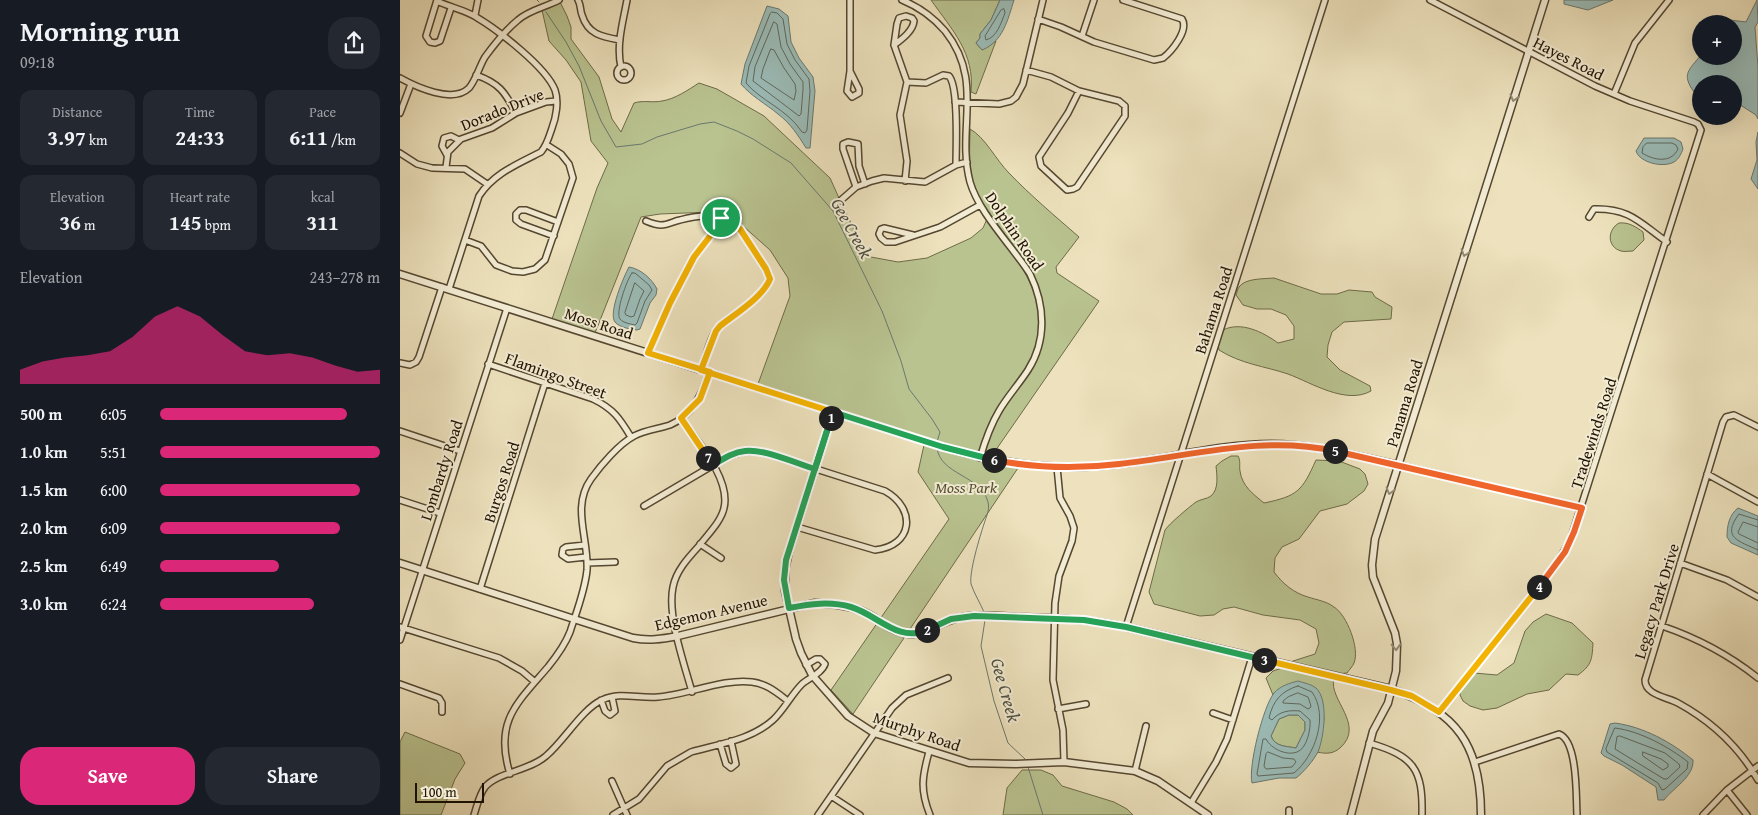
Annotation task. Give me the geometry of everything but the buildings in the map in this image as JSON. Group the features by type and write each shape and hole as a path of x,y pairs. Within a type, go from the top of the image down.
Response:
{"street":[{"path":"450,289 480,196 487,184 510,167 541,152 547,144 555,121 556,101 555,90 534,62 475,16 451,8 437,0 426,36 430,42 440,41 451,8"},
{"path":"475,16 478,0"},
{"path":"400,78 434,92 462,92 468,88 486,56 517,20 524,15 559,0"},
{"path":"578,0 586,24 593,31 600,37 620,40"},
{"path":"621,67 619,57 620,40 627,0"},
{"path":"850,0 850,71"},
{"name":"Dolphin Road","path":"902,0 925,12 935,20 950,38 964,67 968,90 967,162 971,183 980,205 1030,274 1038,294 1042,319 1040,338 1033,361 1000,409 988,433 980,458"},
{"path":"955,102 990,105 1011,101 1020,91 1043,0"},
{"path":"1082,36 1094,0"},
{"path":"1038,19 1062,26 1094,42 1154,60 1159,60 1166,56 1183,32 1185,26 1182,19 1123,0"},
{"name":"Bahama Road","path":"1126,627 1325,0"},
{"name":"Hayes Road","path":"1430,0 1576,77 1614,94 1694,122 1700,126"},
{"name":"Panama Road","path":"1351,815 1369,743 1373,731 1388,703 1396,671 1397,644 1395,633 1377,590 1372,564 1375,539 1545,0"},
{"path":"1614,94 1635,43 1669,0"},
{"path":"894,45 914,26 912,18 906,16 899,18 894,45 907,82 900,115 906,161 905,181"},
{"path":"1026,70 1051,77 1079,91 1119,102 1125,106 1126,112 1077,186 1067,190 1041,166 1039,157 1068,113 1079,91"},
{"path":"476,75 496,84 502,90 516,114"},
{"path":"907,82 926,83 943,75 949,76 952,80 955,102 956,165"},
{"path":"400,113 411,84"},
{"name":"Dorado Drive","path":"447,154 459,140 482,130 492,128 516,114 546,102 556,101"},
{"name":"Tradewinds Road","path":"1439,712 1562,557 1574,532 1701,134 1700,126"},
{"path":"446,167 447,154 442,146 444,138 451,136 459,140"},
{"path":"856,188 843,149 843,144 848,142 858,144 860,166 866,184"},
{"path":"465,240 481,246 496,265 512,271 523,272 534,268 545,260 573,178 569,164 562,154 547,144"},
{"path":"400,153 417,164 432,168 465,169 487,184"},
{"path":"840,201 856,188 884,178 925,182 956,165 967,162"},
{"path":"913,235 884,228 881,229 879,234 881,238 890,243 940,227 980,205"},
{"path":"1589,217 1594,208 1632,215 1666,242"},
{"path":"554,236 521,224 516,220 516,214 520,210 526,210 558,222"},
{"path":"646,221 663,225 698,216 712,215 721,218 740,229 766,269 770,279 768,286 716,331 701,370"},
{"path":"648,353 670,303 694,257 714,231 721,218"},
{"name":"Moss Road","path":"400,274 980,458 1057,467 1107,466 1244,446 1291,445 1327,449 1582,508"},
{"path":"400,362 410,365 420,357 442,287"},
{"name":"Lombardy Road","path":"400,640 402,628 507,308"},
{"name":"Flamingo Street","path":"488,364 594,399 606,405 617,414 631,437"},
{"path":"510,774 504,748 506,728 513,709 564,645 585,583 587,560 580,510 585,490 596,472 631,437 641,432 672,424 681,418 700,399 710,372"},
{"name":"Burgos Road","path":"480,589 545,383"},
{"name":"Murphy Road","path":"833,412 788,551 785,570 785,591 796,639 806,665 812,675 848,716 874,734 929,752 969,762 986,764 1064,762 1135,771 1158,781 1208,815"},
{"name":"Legacy Park Drive","path":"1758,427 1739,416 1730,415 1726,417 1645,680 1650,691 1674,701 1707,720 1733,746 1758,779"},
{"path":"681,418 713,465 723,484 725,493 724,508 718,522 684,563 672,588 672,603 678,636 692,692"},
{"path":"400,432 460,450"},
{"path":"644,506 713,465 737,453 753,451 763,452 894,495 904,509 907,523 901,539 882,550 875,550 797,527"},
{"path":"1057,467 1060,498 1074,528 1072,541 1059,576 1054,618 1053,680 1064,738 1064,762"},
{"path":"1707,474 1758,502"},
{"path":"400,500 440,513"},
{"path":"700,544 721,558"},
{"path":"585,545 566,547 563,549 562,555 568,559 615,562"},
{"name":"Edgemon Avenue","path":"400,563 633,638 646,640 678,636 814,603 842,605 864,612 897,631 913,634 964,616 1054,618 1099,622 1126,627 1391,690 1418,699 1439,712 1464,736 1475,762 1480,783 1481,815"},
{"path":"1680,563 1727,580 1758,597"},
{"path":"1662,626 1706,644 1731,658 1758,678"},
{"path":"402,628 499,658 522,671 535,682"},
{"path":"1191,803 1216,762 1227,739 1252,657"},
{"path":"613,815 625,812 639,799 660,773 675,760 691,752 758,731 774,719 798,689 812,675 820,671 825,664 820,659 816,659 806,665"},
{"path":"818,815 892,708 906,695 948,678"},
{"path":"474,815 478,800 486,787 496,779 528,768 545,757 564,738 584,713 601,700 612,696 624,695 657,698 731,683 749,682 764,685 788,701"},
{"path":"400,684 439,698 442,703 442,712"},
{"path":"601,700 605,711 610,715 615,711 612,696"},
{"path":"1058,709 1086,704"},
{"path":"1213,714 1233,720"},
{"path":"1135,771 1146,726"},
{"path":"1475,762 1559,734 1564,736 1569,743 1575,773 1577,815"},
{"path":"720,744 726,764 731,768 736,764 731,741"},
{"path":"1369,743 1395,752 1416,770 1421,784 1422,815"},
{"path":"929,752 923,773 922,791 930,815"},
{"path":"1702,815 1727,790 1758,766"},
{"path":"612,781 625,812"},
{"path":"1727,790 1744,814"},
{"path":"831,796 860,815"}],"green space":[{"path":"931,0 1000,0 991,20 980,34 980,38 976,43 982,50 996,41 976,94 971,92 971,78 966,54 954,32"},
{"path":"560,2 571,27 571,39 599,77 612,119 621,132 634,103 667,100 699,83 717,89 764,116 830,178 839,198 836,201 841,203 861,248 871,257 898,262 927,258 971,238 983,228 987,219 1013,254 1033,289 1040,327 1036,348 1026,369 994,414 986,431 979,455 758,384 790,296 788,278 770,250 734,218 712,212 660,214 641,217 595,333 552,319 597,188 608,163 591,141 581,82 566,60 549,41 542,10"},
{"path":"970,129 981,137 1004,168 1017,181 1079,237 1056,267 1057,273 1099,301 991,457 984,456 992,432 1000,415 1028,374 1038,355 1042,345 1045,318 1043,302 1032,274 986,208 975,188 971,176"},
{"path":"1619,223 1629,224 1643,232 1644,240 1633,251 1616,249 1611,242 1612,230"},
{"path":"1274,278 1321,294 1337,294 1349,290 1372,292 1375,297 1392,307 1391,319 1344,322 1332,332 1328,345 1327,357 1340,370 1370,386 1371,391 1351,396 1340,394 1288,374 1244,362 1219,350 1218,344 1223,330 1230,328 1244,327 1252,329 1278,343 1294,339 1294,326 1286,315 1271,309 1257,309 1243,305 1236,295 1239,287 1246,282"},
{"name":"Moss Park","path":"924,445 1018,468 853,714 831,690 949,519 918,472"},
{"path":"1231,456 1238,456 1243,481 1264,503 1284,498 1298,491 1307,479 1316,460 1339,461 1360,469 1365,474 1368,484 1364,491 1347,504 1320,511 1299,539 1282,547 1275,558 1274,572 1285,584 1298,593 1331,605 1343,617 1354,641 1355,649 1354,663 1347,673 1337,674 1290,664 1290,662 1315,654 1319,643 1316,629 1300,620 1263,615 1234,607 1223,609 1214,615 1200,616 1154,604 1149,592 1165,530 1196,502 1208,498 1214,493 1217,478 1216,466"},
{"path":"1546,614 1572,623 1593,643 1592,658 1589,665 1578,675 1566,674 1549,690 1527,694 1497,708 1483,710 1470,706 1463,701 1460,690 1474,673 1497,675 1514,663 1525,631 1533,622"},
{"path":"1285,667 1334,679 1336,695 1348,721 1349,730 1347,739 1337,750 1329,753 1317,752 1324,719 1321,698 1274,693 1273,695 1266,678 1273,671"},
{"path":"1289,715 1298,715 1305,722 1305,730 1296,748 1278,744 1271,736 1279,719"},
{"path":"405,732 460,754 465,763 455,779 441,815 400,815 400,742"},
{"path":"1022,770 1041,770 1053,775 1062,786 1114,802 1127,809 1133,815 1003,815 1007,788"}],"water":[{"path":"1000,0 1014,0 1007,22 1000,36 982,50 976,43 980,38 980,34 991,20"},
{"path":"1564,0 1613,0 1588,10 1564,4"},
{"path":"1757,0 1758,22 1755,27 1758,67 1758,119 1756,115 1742,106 1742,75 1692,75 1692,89 1687,76 1693,65 1742,65 1742,22 1746,22"},
{"path":"767,6 779,9 788,16 791,42 799,58 813,77 815,91 810,148 806,148 794,130 782,118 741,84 745,64"},
{"path":"1758,132 1758,189 1751,179 1757,160 1756,142"},
{"path":"1644,138 1674,138 1681,142 1683,149 1679,158 1674,162 1669,164 1652,163 1642,159 1636,151"},
{"path":"629,267 646,275 657,289 640,329 637,330 620,326 613,317 615,303"},
{"path":"1738,508 1758,516 1758,555 1731,543 1727,537 1729,521 1732,514"},
{"path":"1298,681 1316,688 1323,701 1324,719 1318,752 1296,778 1279,778 1252,783 1254,751 1265,711 1274,693 1279,688","holes":["1289,715 1298,715 1305,722 1305,730 1296,748 1275,742 1271,736 1279,719"]},
{"path":"1615,723 1657,736 1693,760 1687,777 1664,800 1658,800 1656,787 1601,753 1610,724"}],"waterway":[{"name":"Gee Creek","path":"546,12 579,66 601,121 616,147 642,144 657,137 700,124 714,122 753,139 791,163 833,211 882,311 901,361 909,389 940,432 937,442"},
{"name":"Gee Creek","path":"937,448 945,464 978,486 988,502 988,511 975,554 971,578 972,587 984,612"},
{"name":"Gee Creek","path":"985,620 981,646 994,701 1008,743 1025,759"},
{"name":"Gee Creek","path":"1028,767 1043,815"}],"route":[{"path":"721,218 714,231 694,257 654,336 648,353 701,370 710,372 700,399 681,418 713,465 737,453 753,451 763,452 815,469 833,412 980,458 1057,467 1120,464 1237,446 1270,444 1309,446 1582,508 1574,532 1565,552 1555,566 1439,712 1412,696 1391,690 1107,623 1054,618 980,615 951,619 925,631 913,634 889,628 864,612 842,605 814,603 789,608 784,580 788,551 797,527 833,412 710,372 701,370 712,337 716,331 768,286 770,279 766,269 740,229 721,218"}]}
